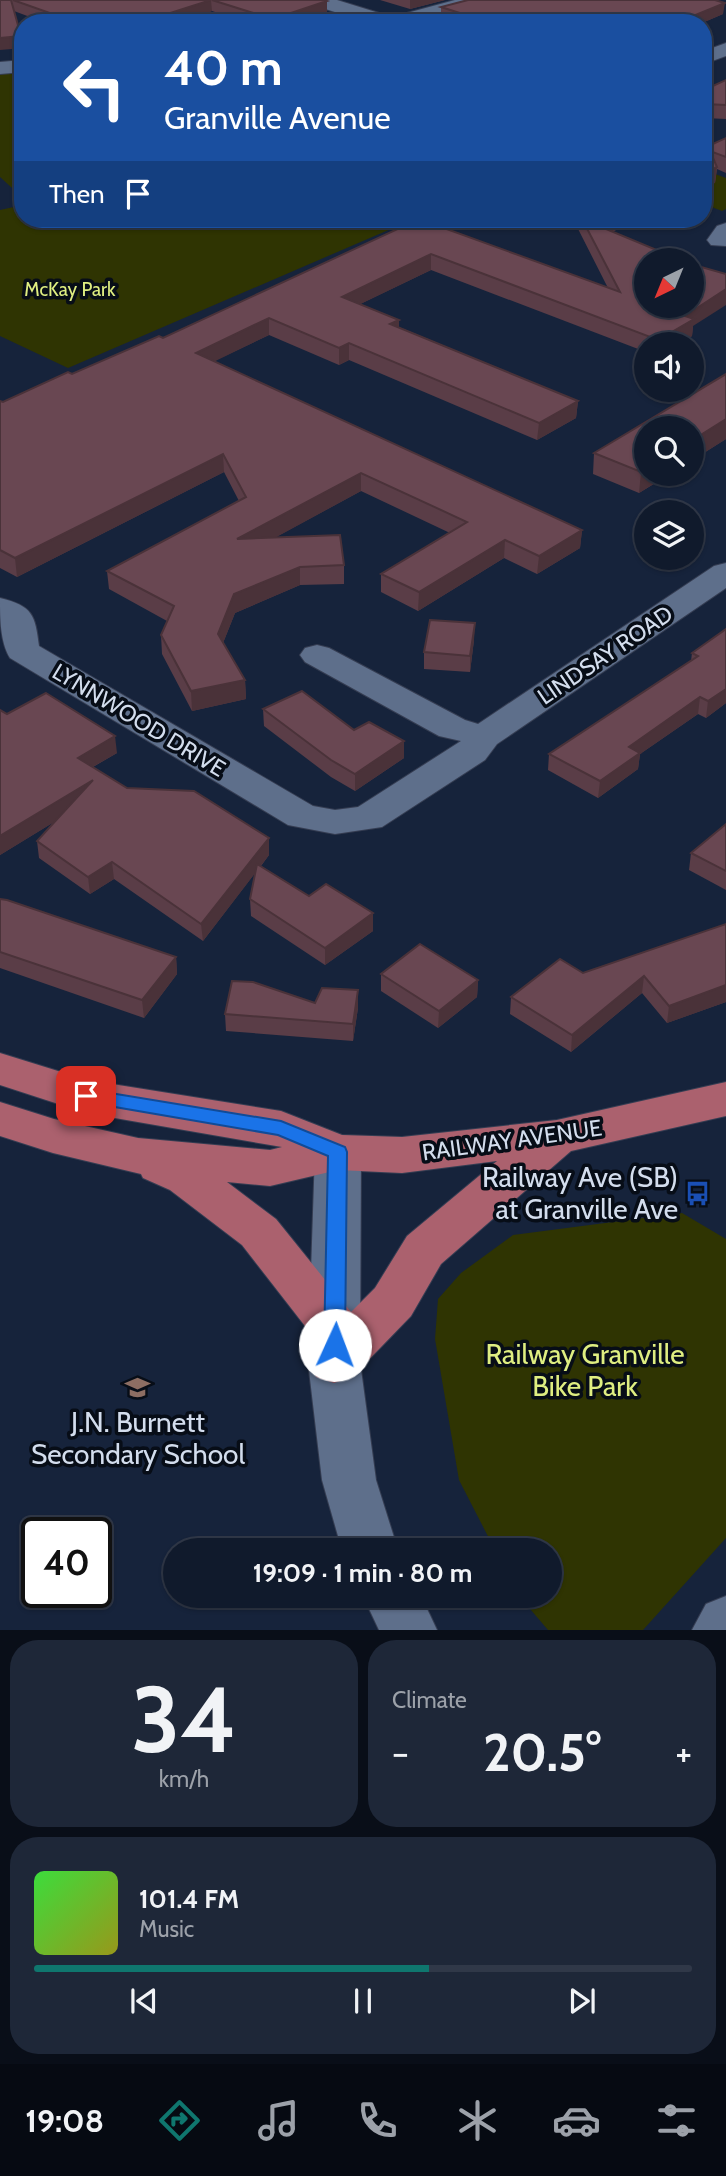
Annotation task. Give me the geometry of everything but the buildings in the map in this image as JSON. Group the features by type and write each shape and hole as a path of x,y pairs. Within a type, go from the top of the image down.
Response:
{"main road":[{"path":"0,1069 86,1096 281,1128 338,1152"},
{"name":"RAILWAY AVENUE","path":"338,1152 402,1155 556,1137 726,1099"},
{"path":"0,1119 53,1136 138,1156 270,1168 338,1152"},
{"path":"138,1156 187,1177 260,1232 335,1345 393,1302 424,1251 556,1137"}],"street":[{"path":"317,0 363,14"},
{"path":"425,14 477,0"},
{"name":"LINDSAY ROAD","path":"302,816 335,822 368,818 472,752 484,736 726,573"},
{"name":"LYNNWOOD DRIVE","path":"0,608 18,618 22,651 302,816"},
{"path":"317,655 452,728 484,736"},
{"path":"338,1152 335,1345 349,1480 366,1538"},
{"path":"397,1608 408,1630"},
{"path":"720,1630 726,1623"}],"green space":[{"path":"14,73 14,190 0,177 0,74"},
{"path":"712,173 726,178 726,209 722,211 712,207"},
{"name":"McKay Park","path":"14,207 14,228 393,228 68,368 0,336 0,210"},
{"name":"Railway Granville Bike Park","path":"682,1213 726,1239 726,1538 643,1630 548,1630 529,1608 562,1608 562,1538 489,1538 459,1480 435,1339 438,1299 461,1273 513,1235"}],"place":[{"name":"Railway Ave (SB) at Granville Ave","path":"698,1193"},
{"name":"J.N. Burnett Secondary School","path":"138,1388"}],"route":[{"path":"86,1096 281,1128 338,1152 335,1345"}]}
